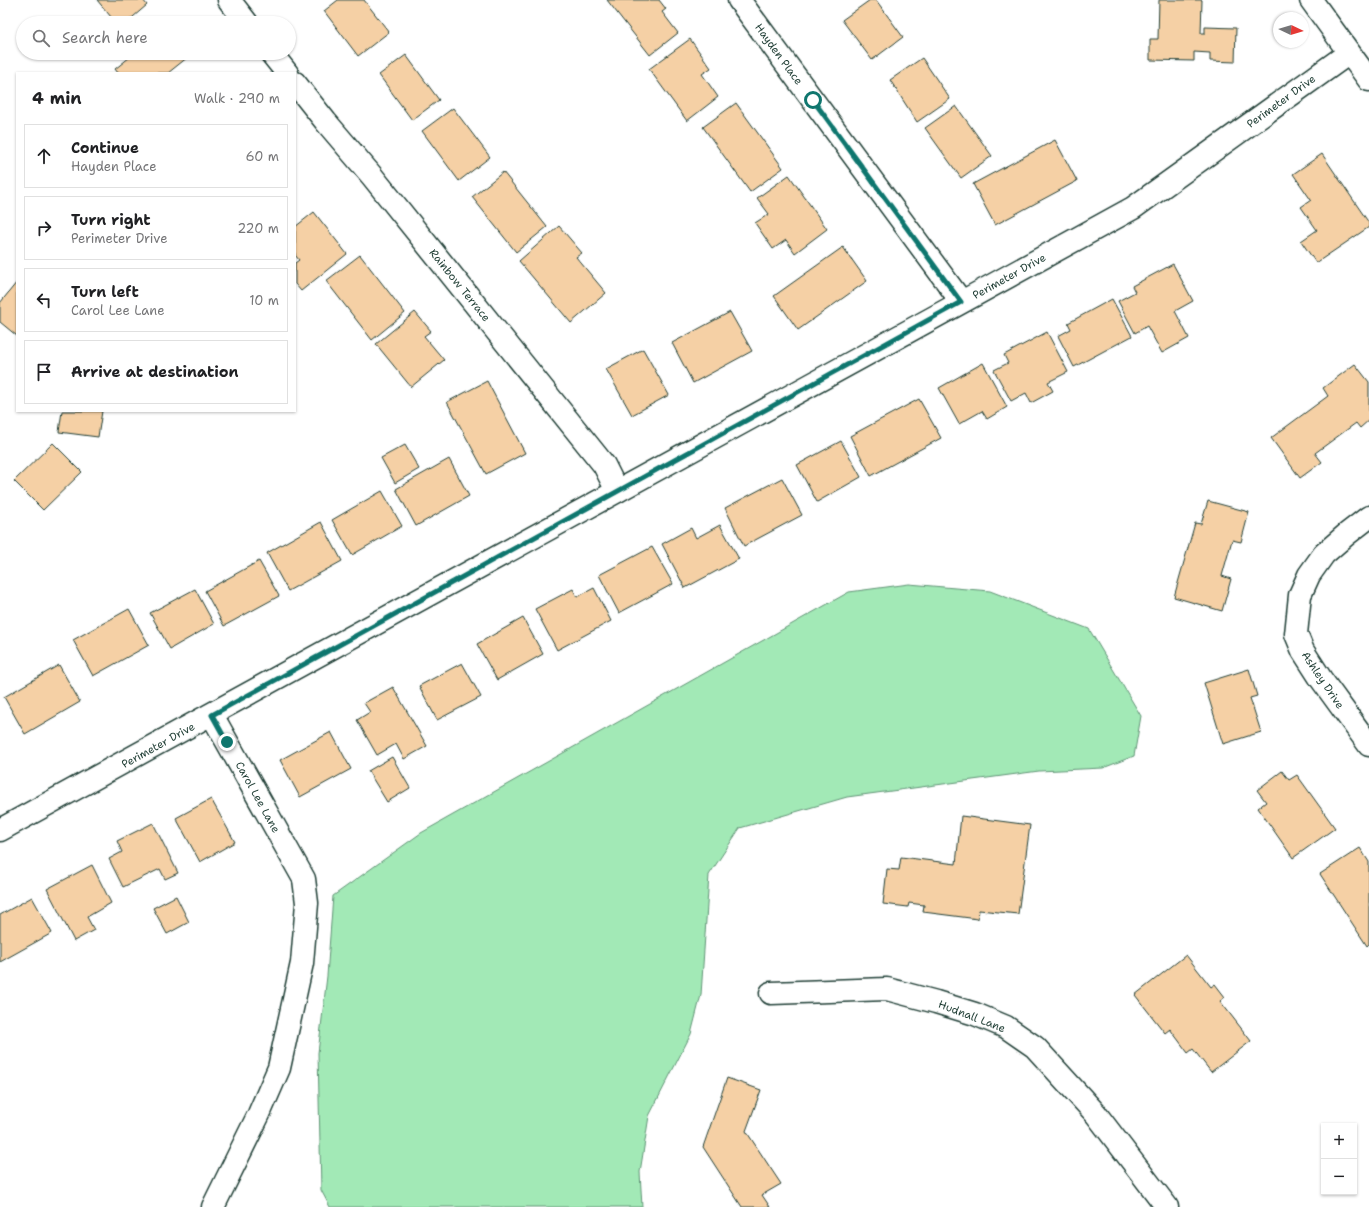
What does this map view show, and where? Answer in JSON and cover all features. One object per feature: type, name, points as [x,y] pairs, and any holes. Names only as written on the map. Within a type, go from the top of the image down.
[{"type":"street","points":[[229,0],[242,16]]},
{"type":"street","name":"Hayden Place","points":[[738,0],[961,302]]},
{"type":"street","points":[[1311,0],[1369,80]]},
{"type":"street","name":"Perimeter Drive","points":[[0,830],[212,715],[1133,208],[1349,53]]},
{"type":"street","points":[[277,60],[286,72]]},
{"type":"street","name":"Rainbow Terrace","points":[[296,85],[372,176],[604,465],[618,491]]},
{"type":"street","name":"Ashley Drive","points":[[1369,518],[1347,534],[1324,554],[1309,575],[1300,595],[1296,634],[1303,651],[1321,679],[1369,744]]},
{"type":"street","name":"Carol Lee Lane","points":[[212,715],[304,879],[307,903],[302,963],[279,1068],[259,1114],[213,1207]]},
{"type":"street","name":"Hudnall Lane","points":[[771,993],[887,989],[975,1014],[1006,1027],[1035,1047],[1096,1114],[1167,1207]]},
{"type":"green space","points":[[909,584],[990,591],[1089,629],[1141,716],[1134,756],[1103,768],[1039,771],[847,797],[740,828],[709,875],[701,995],[691,1034],[649,1116],[640,1172],[642,1207],[330,1207],[321,1190],[318,1053],[327,976],[333,896],[421,833],[849,592]]},
{"type":"building","points":[[97,0],[143,0],[147,5],[134,16],[110,16]]},
{"type":"building","points":[[338,0],[364,0],[389,32],[358,56],[324,11]]},
{"type":"building","points":[[607,0],[659,0],[666,9],[662,12],[678,33],[650,55]]},
{"type":"building","points":[[870,0],[876,0],[903,37],[872,60],[842,20]]},
{"type":"building","points":[[1159,0],[1202,0],[1201,33],[1205,33],[1205,27],[1236,28],[1235,62],[1210,61],[1210,53],[1194,52],[1194,61],[1150,60],[1150,39],[1158,39]]},
{"type":"building","points":[[690,39],[711,68],[702,74],[718,97],[687,121],[649,69]]},
{"type":"building","points":[[406,55],[439,100],[412,120],[379,75]]},
{"type":"building","points":[[922,58],[950,99],[917,122],[890,80]]},
{"type":"building","points":[[126,60],[184,60],[169,72],[117,72],[115,69]]},
{"type":"building","points":[[736,103],[783,168],[750,192],[703,127]]},
{"type":"building","points":[[956,106],[992,156],[961,178],[925,128]]},
{"type":"building","points":[[453,108],[490,157],[459,181],[422,131]]},
{"type":"building","points":[[1055,140],[1077,181],[995,225],[973,184]]},
{"type":"building","points":[[1322,154],[1369,223],[1369,227],[1316,263],[1301,241],[1317,230],[1301,207],[1311,200],[1293,174]]},
{"type":"building","points":[[503,172],[547,227],[516,252],[472,197]]},
{"type":"building","points":[[789,175],[827,229],[795,253],[786,240],[773,249],[755,223],[769,214],[757,198]]},
{"type":"building","points":[[314,212],[347,254],[301,291],[296,285],[296,262],[299,260],[296,256],[296,226]]},
{"type":"building","points":[[559,226],[582,253],[576,257],[606,293],[571,323],[519,261]]},
{"type":"building","points":[[843,247],[867,281],[798,330],[774,296]]},
{"type":"building","points":[[360,255],[405,313],[372,340],[326,281]]},
{"type":"building","points":[[1173,264],[1193,301],[1175,311],[1189,338],[1162,353],[1147,326],[1135,333],[1118,301],[1135,292],[1132,286]]},
{"type":"building","points":[[16,283],[16,335],[0,322],[0,303]]},
{"type":"building","points":[[1112,299],[1132,336],[1074,367],[1058,336],[1071,329],[1068,323]]},
{"type":"building","points":[[415,312],[431,331],[424,336],[444,360],[411,387],[376,344]]},
{"type":"building","points":[[730,312],[752,351],[693,383],[672,343]]},
{"type":"building","points":[[1047,332],[1068,372],[1048,382],[1053,391],[1031,403],[1026,393],[1011,401],[994,370],[1008,363],[1004,355]]},
{"type":"building","points":[[643,349],[669,395],[632,415],[606,369]]},
{"type":"building","points":[[983,363],[1007,407],[987,419],[982,411],[959,424],[939,388]]},
{"type":"building","points":[[1355,364],[1369,382],[1369,420],[1360,428],[1356,423],[1315,453],[1322,462],[1300,478],[1271,438],[1328,396],[1323,388]]},
{"type":"building","points":[[487,381],[525,453],[486,474],[447,402]]},
{"type":"building","points":[[919,399],[941,438],[871,476],[850,436]]},
{"type":"building","points":[[62,412],[102,412],[98,437],[59,432]]},
{"type":"building","points":[[841,441],[861,477],[817,502],[797,465]]},
{"type":"building","points":[[53,443],[82,472],[43,510],[14,481]]},
{"type":"building","points":[[405,445],[419,469],[395,483],[381,458]]},
{"type":"building","points":[[449,459],[469,496],[416,526],[396,489]]},
{"type":"building","points":[[782,478],[802,515],[744,546],[725,508]]},
{"type":"building","points":[[382,491],[402,526],[352,555],[332,520]]},
{"type":"building","points":[[1208,501],[1249,512],[1241,542],[1232,540],[1222,576],[1231,579],[1222,611],[1174,597],[1195,523],[1201,524]]},
{"type":"building","points":[[321,522],[342,561],[288,591],[267,553]]},
{"type":"building","points":[[720,525],[739,559],[685,588],[662,544],[691,528],[696,538]]},
{"type":"building","points":[[652,547],[673,584],[619,613],[599,575]]},
{"type":"building","points":[[259,561],[279,596],[224,626],[205,591]]},
{"type":"building","points":[[594,588],[611,621],[557,650],[535,609],[573,589],[577,597]]},
{"type":"building","points":[[195,589],[214,624],[170,649],[150,613]]},
{"type":"building","points":[[129,609],[149,645],[93,676],[73,640]]},
{"type":"building","points":[[523,618],[543,654],[497,680],[477,644]]},
{"type":"building","points":[[462,663],[481,697],[437,720],[419,686]]},
{"type":"building","points":[[59,665],[80,702],[25,734],[4,697]]},
{"type":"building","points":[[1249,669],[1257,696],[1250,698],[1261,732],[1223,744],[1204,683]]},
{"type":"building","points":[[393,687],[427,746],[404,759],[396,744],[377,755],[357,720],[370,712],[364,703]]},
{"type":"building","points":[[331,732],[351,769],[300,797],[280,760]]},
{"type":"building","points":[[392,757],[410,788],[387,802],[368,771]]},
{"type":"building","points":[[1282,771],[1289,780],[1297,775],[1335,828],[1293,858],[1258,808],[1266,802],[1257,790]]},
{"type":"building","points":[[211,799],[235,842],[200,862],[176,818]]},
{"type":"building","points":[[961,816],[1030,825],[1018,914],[979,910],[978,919],[923,912],[924,905],[909,903],[908,907],[883,904],[887,869],[899,870],[901,857],[956,864]]},
{"type":"building","points":[[153,823],[178,873],[165,879],[160,869],[123,887],[109,859],[122,852],[117,841]]},
{"type":"building","points":[[1360,848],[1369,862],[1369,944],[1367,946],[1320,874]]},
{"type":"building","points":[[92,865],[111,903],[87,917],[94,930],[74,941],[47,889]]},
{"type":"building","points":[[176,896],[189,922],[167,934],[153,908]]},
{"type":"building","points":[[32,897],[52,933],[0,962],[0,915]]},
{"type":"building","points":[[1186,955],[1211,987],[1215,984],[1225,997],[1220,1001],[1251,1041],[1211,1072],[1193,1049],[1188,1053],[1170,1029],[1165,1033],[1135,995]]},
{"type":"building","points":[[727,1078],[761,1090],[746,1131],[781,1184],[762,1195],[770,1207],[742,1207],[703,1147]]},
{"type":"route","points":[[227,742],[212,715],[961,302],[813,100]]}]
